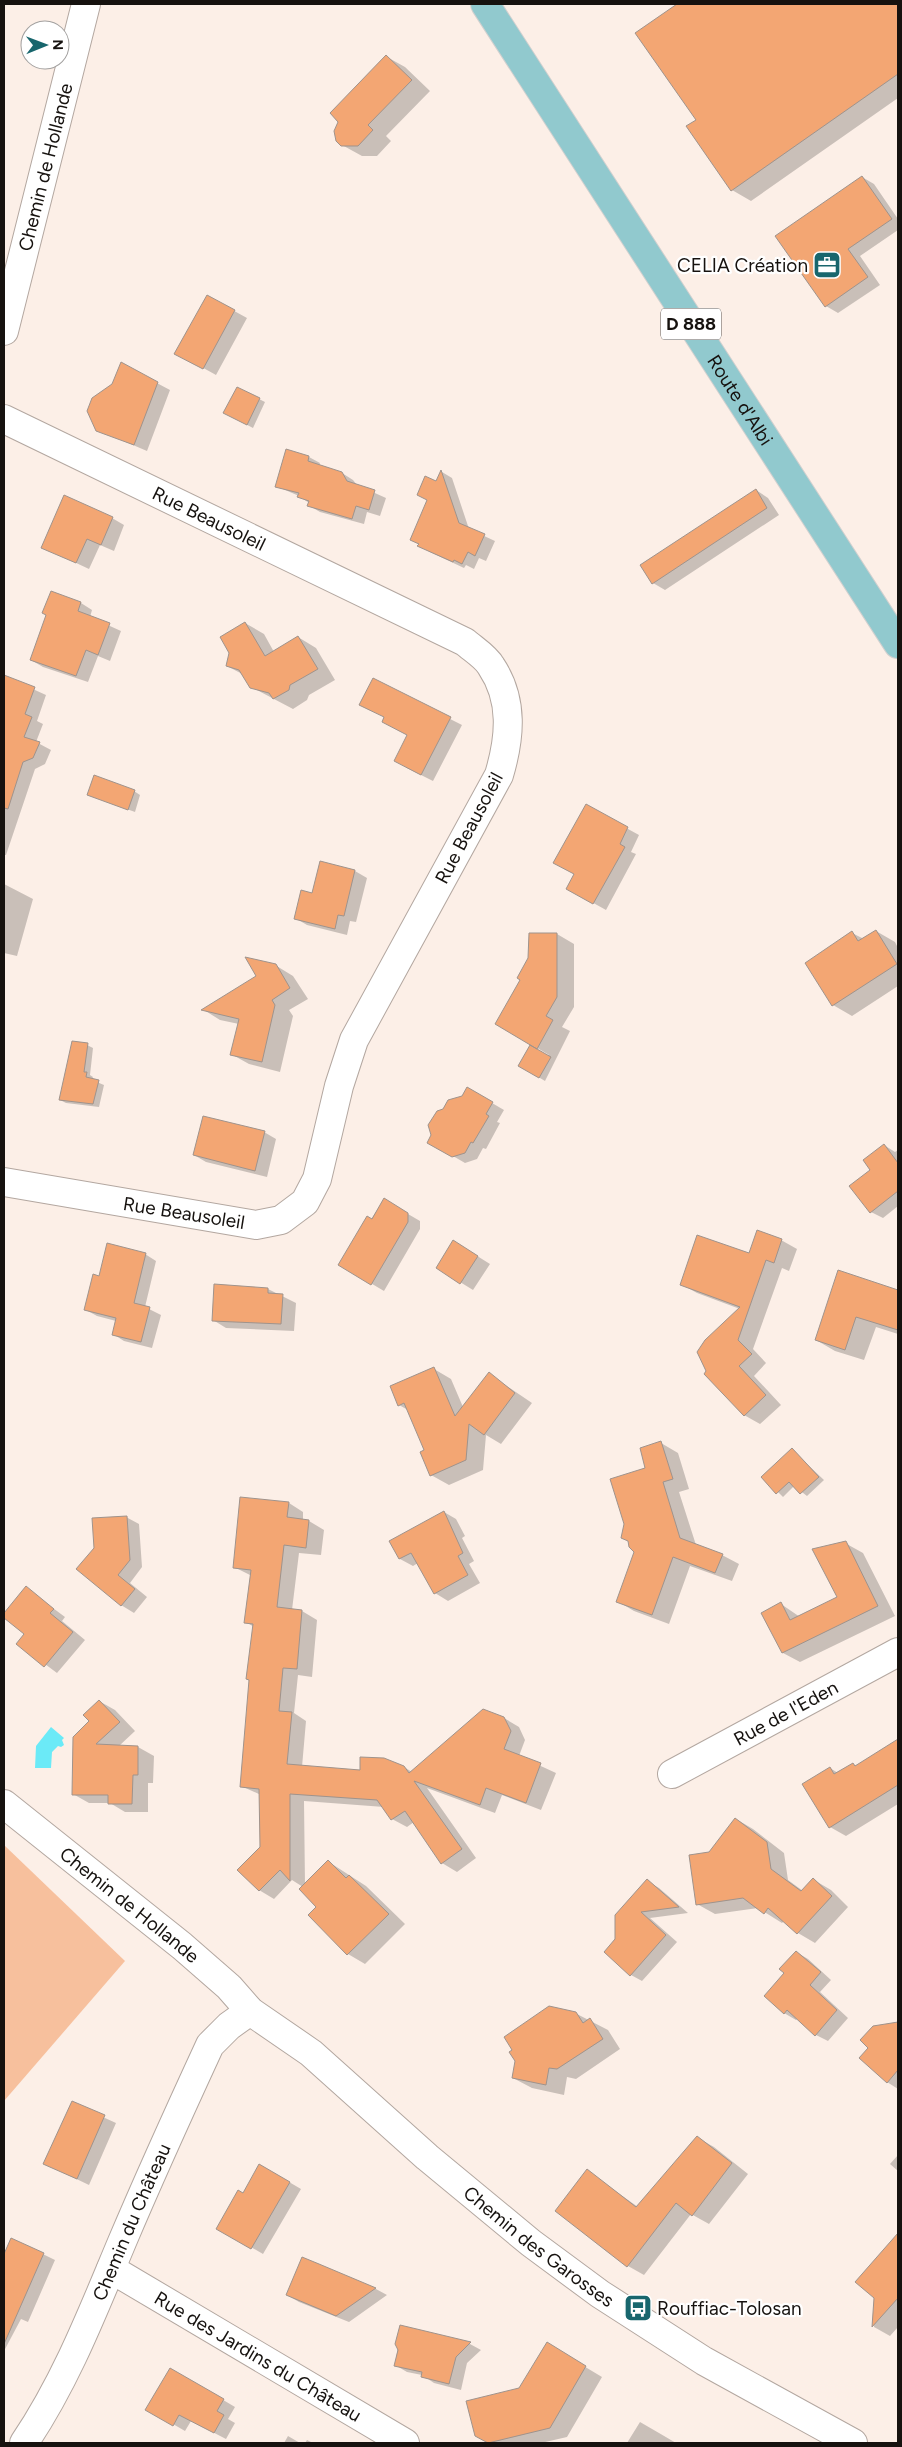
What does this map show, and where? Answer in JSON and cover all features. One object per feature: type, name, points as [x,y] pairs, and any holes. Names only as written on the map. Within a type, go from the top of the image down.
[{"type":"main road","name":"Route d'Albi","points":[[485,4],[898,644]]},
{"type":"street","name":"Chemin de Hollande","points":[[4,331],[86,4]]},
{"type":"street","name":"Rue Beausoleil","points":[[4,419],[465,642],[491,664],[502,689],[510,719],[506,749],[499,775],[354,1040],[339,1086],[317,1179],[305,1202],[281,1220],[256,1225],[4,1182]]},
{"type":"street","name":"Rue de l'Eden","points":[[672,1774],[898,1652]]},
{"type":"street","name":"Chemin de Hollande","points":[[4,1804],[182,1946],[229,1987],[250,2011]]},
{"type":"street","name":"Chemin du Château","points":[[24,2443],[44,2414],[90,2320],[210,2044],[229,2026],[250,2011]]},
{"type":"street","name":"Chemin des Garosses","points":[[250,2011],[311,2053],[427,2157],[531,2243],[600,2294],[704,2361],[854,2443]]},
{"type":"street","name":"Rue des Jardins du Château","points":[[111,2268],[406,2443]]},
{"type":"shaded area","points":[[4,1845],[125,1961],[4,2101]]},
{"type":"water","points":[[51,1727],[64,1738],[62,1740],[64,1745],[58,1746],[52,1752],[51,1768],[35,1768],[36,1746]]},
{"type":"building","points":[[677,4],[898,4],[898,74],[731,191],[686,126],[696,120],[635,33]]},
{"type":"building","points":[[386,55],[412,80],[368,125],[373,130],[358,146],[341,146],[336,141],[334,131],[338,122],[330,113]]},
{"type":"building","points":[[862,176],[892,219],[848,249],[868,277],[825,307],[775,236]]},
{"type":"building","points":[[207,295],[235,310],[203,369],[174,354]]},
{"type":"building","points":[[121,362],[158,382],[134,445],[96,431],[87,411],[92,398],[112,384]]},
{"type":"building","points":[[237,387],[260,398],[247,425],[223,413]]},
{"type":"building","points":[[286,449],[309,456],[308,461],[342,472],[347,481],[375,490],[369,510],[356,506],[352,519],[307,506],[309,501],[297,497],[299,493],[275,487]]},
{"type":"building","points":[[441,470],[459,523],[485,534],[475,556],[468,552],[462,564],[417,546],[419,544],[410,540],[427,500],[417,495],[425,476],[436,481]]},
{"type":"building","points":[[756,489],[767,508],[652,584],[640,565]]},
{"type":"building","points":[[64,495],[113,517],[101,545],[87,539],[76,563],[41,548]]},
{"type":"building","points":[[51,591],[81,602],[78,611],[110,623],[98,655],[86,650],[76,676],[30,660],[46,615],[42,613]]},
{"type":"building","points":[[245,622],[265,656],[298,636],[318,669],[290,685],[289,690],[273,699],[269,693],[250,688],[239,670],[226,666],[229,653],[220,637]]},
{"type":"building","points":[[4,675],[35,687],[25,714],[32,717],[24,737],[40,742],[33,758],[23,762],[8,809],[4,808]]},
{"type":"building","points":[[373,678],[451,717],[421,775],[394,761],[407,735],[382,722],[384,717],[359,705]]},
{"type":"building","points":[[94,775],[135,790],[128,810],[87,795]]},
{"type":"building","points":[[586,804],[628,827],[620,844],[625,847],[593,904],[566,889],[574,874],[553,863]]},
{"type":"building","points":[[320,861],[355,870],[344,916],[338,915],[335,929],[294,919],[301,890],[312,893]]},
{"type":"building","points":[[876,930],[897,964],[832,1006],[805,963],[852,931],[858,941]]},
{"type":"building","points":[[529,933],[557,933],[557,997],[546,1016],[553,1020],[537,1049],[495,1024],[520,980],[517,978],[528,958]]},
{"type":"building","points":[[245,957],[276,964],[290,988],[272,1000],[275,1005],[262,1062],[230,1055],[239,1019],[201,1010],[256,976]]},
{"type":"building","points":[[72,1041],[88,1043],[84,1072],[87,1072],[86,1077],[99,1080],[93,1104],[59,1100]]},
{"type":"building","points":[[530,1045],[551,1057],[539,1078],[518,1066]]},
{"type":"building","points":[[467,1087],[493,1102],[486,1114],[489,1116],[473,1143],[471,1142],[465,1153],[452,1157],[427,1143],[431,1135],[428,1125],[437,1111],[443,1109],[448,1100],[462,1096]]},
{"type":"building","points":[[203,1116],[265,1131],[255,1171],[193,1155]]},
{"type":"building","points":[[884,1144],[898,1163],[898,1191],[870,1213],[849,1186],[870,1170],[863,1160]]},
{"type":"building","points":[[384,1198],[408,1213],[408,1222],[371,1285],[338,1265],[367,1216],[372,1219]]},
{"type":"building","points":[[757,1230],[782,1239],[774,1263],[766,1260],[738,1340],[752,1354],[739,1366],[766,1395],[744,1416],[704,1374],[706,1371],[697,1352],[705,1340],[740,1307],[680,1285],[697,1235],[749,1253]]},
{"type":"building","points":[[453,1240],[478,1256],[460,1284],[436,1268]]},
{"type":"building","points":[[107,1243],[146,1253],[134,1303],[150,1307],[141,1342],[112,1335],[116,1318],[84,1310],[93,1274],[99,1276]]},
{"type":"building","points":[[838,1270],[898,1290],[898,1330],[856,1317],[845,1350],[815,1340]]},
{"type":"building","points":[[214,1284],[268,1288],[268,1293],[283,1294],[281,1324],[212,1321]]},
{"type":"building","points":[[434,1367],[455,1416],[489,1372],[515,1393],[484,1435],[469,1424],[466,1460],[430,1476],[420,1452],[424,1450],[404,1403],[398,1406],[390,1386]]},
{"type":"building","points":[[661,1441],[673,1479],[663,1482],[680,1538],[723,1554],[715,1573],[673,1557],[652,1615],[616,1602],[634,1552],[629,1547],[628,1541],[621,1538],[624,1524],[610,1479],[645,1468],[640,1448]]},
{"type":"building","points":[[792,1448],[819,1477],[800,1494],[789,1482],[776,1494],[761,1477]]},
{"type":"building","points":[[240,1497],[289,1502],[287,1517],[309,1520],[306,1548],[284,1545],[277,1607],[302,1610],[297,1669],[283,1668],[279,1711],[292,1712],[287,1764],[360,1770],[360,1757],[384,1758],[404,1766],[409,1773],[483,1709],[504,1717],[511,1731],[504,1749],[541,1763],[526,1803],[486,1788],[480,1805],[414,1781],[462,1849],[441,1864],[405,1811],[391,1820],[377,1800],[290,1794],[290,1881],[280,1870],[259,1891],[237,1870],[260,1847],[259,1789],[240,1787],[249,1680],[246,1679],[253,1624],[244,1623],[251,1570],[233,1568]]},
{"type":"building","points":[[444,1511],[463,1553],[458,1556],[468,1575],[434,1594],[411,1553],[399,1559],[389,1541]]},
{"type":"building","points":[[127,1516],[130,1560],[118,1575],[135,1589],[121,1606],[76,1569],[94,1548],[92,1518]]},
{"type":"building","points":[[846,1541],[878,1606],[782,1653],[761,1613],[781,1602],[790,1620],[837,1597],[812,1549]]},
{"type":"building","points":[[26,1586],[54,1609],[50,1613],[73,1632],[44,1667],[16,1644],[24,1634],[4,1618],[4,1613]]},
{"type":"building","points":[[99,1700],[120,1722],[96,1744],[138,1746],[138,1775],[133,1775],[132,1804],[108,1804],[108,1795],[72,1795],[73,1737],[89,1721],[83,1715]]},
{"type":"building","points":[[898,1739],[898,1785],[829,1828],[802,1784],[830,1767],[834,1774],[853,1763],[855,1766]]},
{"type":"building","points":[[735,1818],[767,1842],[771,1869],[801,1891],[813,1878],[832,1896],[797,1934],[768,1908],[764,1914],[743,1898],[696,1905],[689,1855],[709,1852]]},
{"type":"building","points":[[328,1860],[346,1878],[349,1875],[389,1914],[347,1955],[308,1915],[316,1907],[299,1889]]},
{"type":"building","points":[[647,1879],[679,1907],[641,1912],[666,1935],[630,1976],[604,1952],[615,1939],[615,1915]]},
{"type":"building","points":[[796,1951],[821,1972],[810,1985],[837,2010],[815,2036],[787,2010],[784,2014],[764,1996],[784,1973],[779,1969]]},
{"type":"building","points":[[549,2006],[576,2012],[583,2023],[590,2018],[603,2039],[557,2069],[549,2068],[546,2085],[512,2078],[515,2061],[509,2052],[512,2050],[504,2037]]},
{"type":"building","points":[[898,2022],[898,2070],[887,2083],[859,2058],[868,2048],[860,2040],[873,2026]]},
{"type":"building","points":[[72,2101],[105,2115],[77,2179],[43,2164]]},
{"type":"building","points":[[697,2136],[732,2163],[692,2216],[676,2203],[627,2267],[555,2211],[587,2169],[636,2207]]},
{"type":"building","points":[[259,2164],[290,2182],[251,2249],[216,2229],[238,2190],[243,2193]]},
{"type":"building","points":[[898,2233],[898,2298],[872,2327],[874,2298],[855,2282]]},
{"type":"building","points":[[11,2238],[44,2253],[4,2344],[4,2254]]},
{"type":"building","points":[[302,2257],[376,2288],[336,2316],[286,2295]]},
{"type":"building","points":[[400,2325],[471,2342],[456,2357],[449,2384],[421,2377],[422,2372],[394,2366],[398,2350],[395,2344]]},
{"type":"building","points":[[547,2342],[586,2366],[550,2428],[488,2443],[475,2436],[466,2401],[519,2388]]},
{"type":"building","points":[[170,2368],[224,2399],[217,2411],[224,2415],[214,2433],[179,2415],[173,2426],[145,2410]]},
{"type":"place","name":"CELIA Création","points":[[827,265]]},
{"type":"place","name":"Rouffiac-Tolosan","points":[[638,2308]]}]
